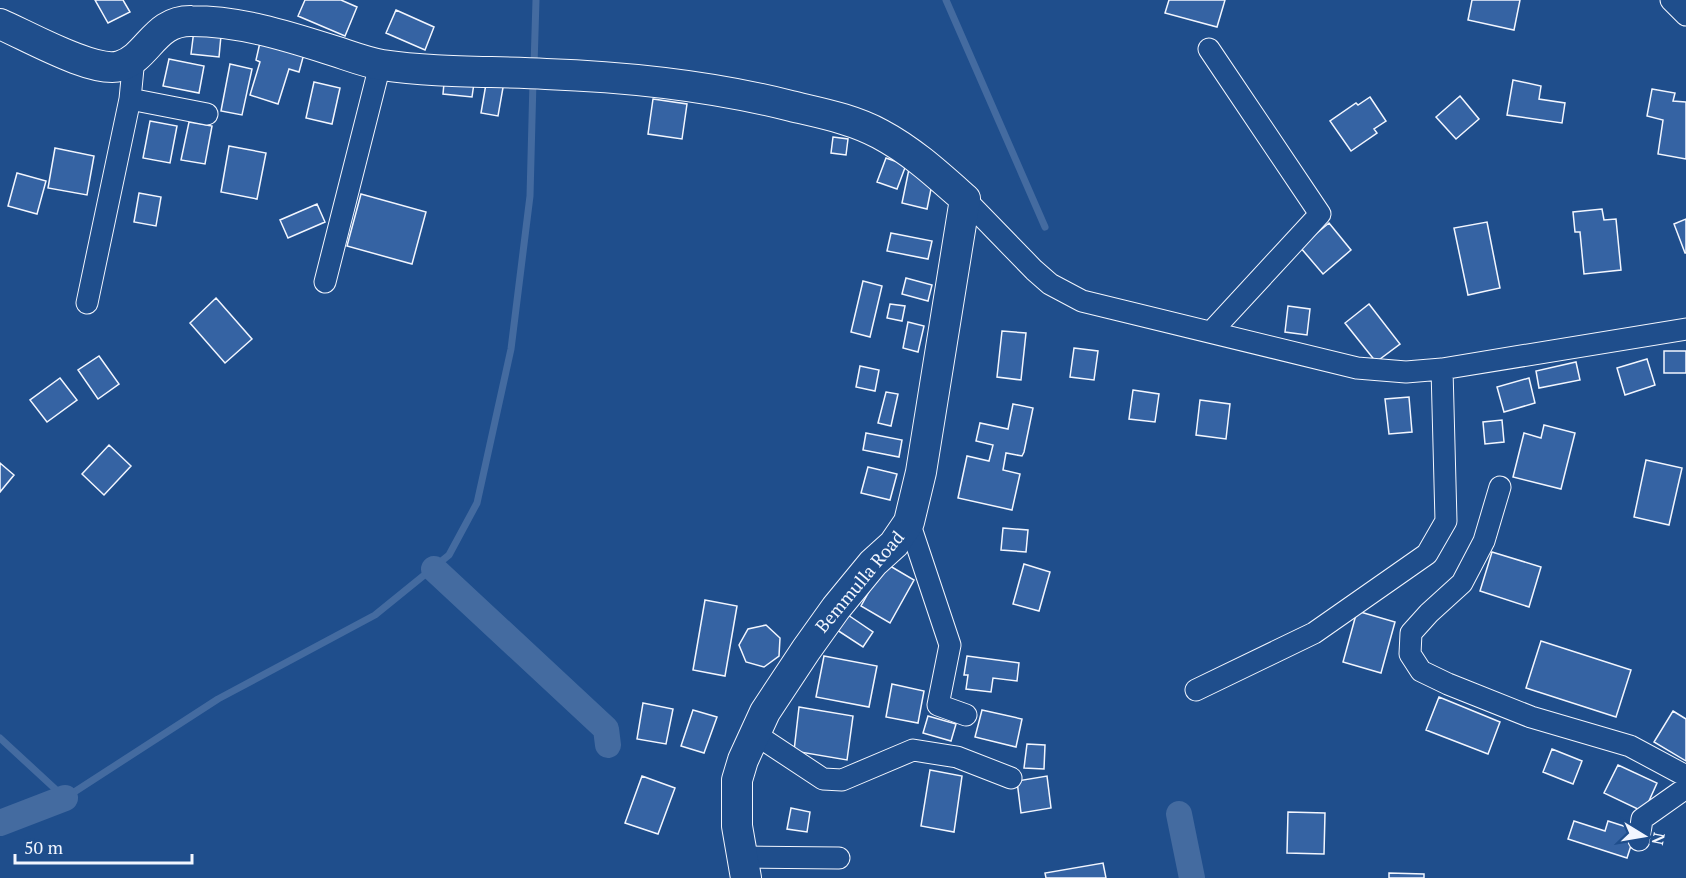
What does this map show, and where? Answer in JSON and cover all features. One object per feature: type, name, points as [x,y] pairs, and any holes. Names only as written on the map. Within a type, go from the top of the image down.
[{"type":"street","points":[[1671,0],[1686,15]]},
{"type":"street","points":[[0,24],[85,62],[104,66],[119,66],[134,58],[166,26],[189,20],[265,30],[380,65],[678,84],[773,101],[828,115],[877,132],[920,159],[965,199],[1034,270],[1050,284],[1082,301],[1357,368],[1406,372],[1442,369],[1686,328]]},
{"type":"street","points":[[1209,49],[1320,214],[1210,332]]},
{"type":"street","points":[[87,303],[130,99],[134,58]]},
{"type":"street","points":[[325,282],[380,65]]},
{"type":"street","points":[[130,99],[207,114]]},
{"type":"street","name":"Bemmulla Road","points":[[744,868],[737,826],[737,780],[742,760],[765,712],[836,608],[873,563],[894,544],[909,522],[921,472],[965,199]]},
{"type":"street","points":[[1196,690],[1314,633],[1427,554],[1446,521],[1442,369]]},
{"type":"street","points":[[1500,488],[1484,541],[1462,583],[1411,633],[1410,654],[1421,671],[1448,684],[1531,717],[1630,746],[1686,776]]},
{"type":"street","points":[[909,522],[950,645],[938,705],[966,715]]},
{"type":"street","points":[[755,734],[823,779],[842,780],[913,750],[957,757],[1011,778]]},
{"type":"street","points":[[1639,840],[1642,819],[1686,788]]},
{"type":"street","points":[[744,868],[839,858]]},
{"type":"building","points":[[95,0],[123,0],[130,12],[108,23]]},
{"type":"building","points":[[305,0],[341,0],[357,7],[345,36],[298,16]]},
{"type":"building","points":[[1169,0],[1225,0],[1217,27],[1165,13]]},
{"type":"building","points":[[1472,0],[1520,0],[1514,30],[1468,20]]},
{"type":"building","points":[[396,10],[434,27],[425,50],[386,33]]},
{"type":"building","points":[[195,22],[222,25],[219,57],[191,54]]},
{"type":"building","points":[[261,38],[305,50],[299,72],[289,69],[278,104],[250,95],[260,62],[256,60]]},
{"type":"building","points":[[169,59],[204,66],[199,93],[163,86]]},
{"type":"building","points":[[230,64],[252,69],[242,115],[221,111]]},
{"type":"building","points":[[445,72],[475,76],[472,97],[443,94]]},
{"type":"building","points":[[487,78],[504,82],[498,116],[481,113]]},
{"type":"building","points":[[1513,80],[1541,86],[1539,99],[1565,103],[1562,123],[1507,115]]},
{"type":"building","points":[[314,82],[340,88],[332,124],[306,118]]},
{"type":"building","points":[[1652,89],[1675,93],[1673,101],[1686,102],[1686,159],[1658,154],[1663,120],[1647,116]]},
{"type":"building","points":[[1460,96],[1479,119],[1456,139],[1436,117]]},
{"type":"building","points":[[1370,97],[1386,121],[1374,129],[1377,133],[1351,151],[1330,121],[1356,103],[1358,105]]},
{"type":"building","points":[[653,99],[687,104],[682,139],[648,134]]},
{"type":"building","points":[[150,121],[177,126],[170,163],[143,158]]},
{"type":"building","points":[[189,122],[212,126],[205,164],[181,160]]},
{"type":"building","points":[[833,137],[848,139],[846,155],[831,153]]},
{"type":"building","points":[[229,146],[266,153],[257,199],[221,192]]},
{"type":"building","points":[[55,148],[94,156],[87,195],[48,188]]},
{"type":"building","points":[[886,158],[906,165],[897,189],[877,182]]},
{"type":"building","points":[[909,169],[934,174],[927,209],[902,203]]},
{"type":"building","points":[[17,173],[46,181],[37,214],[8,206]]},
{"type":"building","points":[[139,193],[161,197],[156,226],[134,222]]},
{"type":"building","points":[[361,194],[426,212],[412,264],[347,246]]},
{"type":"building","points":[[317,204],[325,222],[288,238],[280,220]]},
{"type":"building","points":[[1602,209],[1604,220],[1616,219],[1621,270],[1584,274],[1580,232],[1575,232],[1573,212]]},
{"type":"building","points":[[1686,219],[1686,253],[1685,253],[1674,224]]},
{"type":"building","points":[[1487,222],[1500,288],[1468,295],[1454,228]]},
{"type":"building","points":[[1329,223],[1351,250],[1323,274],[1300,247]]},
{"type":"building","points":[[891,233],[932,241],[928,259],[887,251]]},
{"type":"building","points":[[906,278],[932,285],[928,301],[902,294]]},
{"type":"building","points":[[863,281],[882,286],[870,337],[851,332]]},
{"type":"building","points":[[216,298],[252,339],[225,363],[190,323]]},
{"type":"building","points":[[890,304],[905,306],[902,321],[887,318]]},
{"type":"building","points":[[1369,304],[1400,344],[1376,362],[1345,323]]},
{"type":"building","points":[[1288,306],[1310,309],[1307,335],[1285,332]]},
{"type":"building","points":[[908,322],[924,326],[918,352],[903,348]]},
{"type":"building","points":[[1002,331],[1026,333],[1021,380],[997,377]]},
{"type":"building","points":[[1074,348],[1098,351],[1094,380],[1070,377]]},
{"type":"building","points":[[1664,351],[1686,351],[1686,373],[1664,373]]},
{"type":"building","points":[[99,356],[119,384],[98,399],[78,370]]},
{"type":"building","points":[[1647,359],[1655,385],[1625,395],[1617,368]]},
{"type":"building","points":[[1576,362],[1580,380],[1539,388],[1536,371]]},
{"type":"building","points":[[860,366],[879,370],[875,391],[856,387]]},
{"type":"building","points":[[60,378],[77,400],[47,422],[30,400]]},
{"type":"building","points":[[1529,378],[1535,403],[1504,412],[1497,387]]},
{"type":"building","points":[[1133,390],[1159,394],[1155,422],[1129,419]]},
{"type":"building","points":[[886,392],[898,394],[891,426],[878,423]]},
{"type":"building","points":[[1409,397],[1412,432],[1389,434],[1385,399]]},
{"type":"building","points":[[1200,400],[1230,404],[1226,439],[1196,435]]},
{"type":"building","points":[[1013,404],[1033,408],[1022,456],[1006,453],[1003,470],[1020,474],[1012,510],[958,498],[967,456],[989,461],[993,445],[976,441],[980,423],[1008,429]]},
{"type":"building","points":[[1502,420],[1504,442],[1485,444],[1483,422]]},
{"type":"building","points":[[1544,425],[1575,433],[1561,489],[1513,477],[1524,433],[1541,438]]},
{"type":"building","points":[[866,433],[902,440],[899,457],[863,450]]},
{"type":"building","points":[[109,445],[131,466],[104,495],[82,474]]},
{"type":"building","points":[[1646,460],[1682,468],[1669,525],[1634,517]]},
{"type":"building","points":[[0,463],[14,475],[0,492]]},
{"type":"building","points":[[868,467],[897,474],[890,500],[861,493]]},
{"type":"building","points":[[1003,528],[1028,530],[1026,552],[1001,550]]},
{"type":"building","points":[[1492,552],[1541,567],[1529,607],[1480,591]]},
{"type":"building","points":[[885,563],[914,580],[890,623],[861,606]]},
{"type":"building","points":[[1024,564],[1050,572],[1039,611],[1013,604]]},
{"type":"building","points":[[705,600],[737,606],[725,676],[693,670]]},
{"type":"building","points":[[1357,611],[1395,622],[1381,673],[1343,662]]},
{"type":"building","points":[[848,615],[873,632],[863,647],[837,630]]},
{"type":"building","points":[[766,625],[780,638],[779,656],[764,667],[746,662],[739,645],[748,629]]},
{"type":"building","points":[[1541,641],[1631,670],[1616,717],[1526,688]]},
{"type":"building","points":[[824,656],[877,666],[869,707],[816,697]]},
{"type":"building","points":[[967,656],[1019,663],[1017,681],[993,678],[991,692],[966,689],[968,675],[964,675]]},
{"type":"building","points":[[892,684],[924,691],[918,723],[886,717]]},
{"type":"building","points":[[1439,697],[1500,722],[1488,754],[1426,730]]},
{"type":"building","points":[[643,703],[673,709],[666,744],[637,739]]},
{"type":"building","points":[[799,707],[853,716],[847,760],[794,751]]},
{"type":"building","points":[[693,710],[717,717],[704,753],[681,746]]},
{"type":"building","points":[[982,710],[1022,719],[1016,747],[975,737]]},
{"type":"building","points":[[1673,711],[1686,719],[1686,761],[1654,742]]},
{"type":"building","points":[[928,716],[956,724],[951,741],[923,733]]},
{"type":"building","points":[[1027,744],[1045,745],[1044,769],[1024,768]]},
{"type":"building","points":[[1552,749],[1582,761],[1573,784],[1543,772]]},
{"type":"building","points":[[1618,765],[1657,783],[1644,812],[1604,793]]},
{"type":"building","points":[[930,770],[962,776],[954,832],[921,826]]},
{"type":"building","points":[[642,776],[675,788],[658,834],[625,823]]},
{"type":"building","points":[[1047,776],[1051,808],[1021,813],[1017,781]]},
{"type":"building","points":[[791,808],[810,812],[807,832],[787,829]]},
{"type":"building","points":[[1288,812],[1325,813],[1324,854],[1287,853]]},
{"type":"building","points":[[1574,821],[1605,831],[1608,821],[1636,830],[1627,858],[1568,839]]},
{"type":"building","points":[[1103,863],[1106,878],[1046,878],[1045,873]]},
{"type":"building","points":[[1389,873],[1424,874],[1424,878],[1389,878]]},
{"type":"waterway","points":[[534,66],[536,0]]},
{"type":"waterway","points":[[946,0],[1045,227]]},
{"type":"waterway","points":[[0,738],[65,798],[218,699],[375,615],[449,555],[477,503],[511,349],[530,196],[533,81]]},
{"type":"waterway","points":[[434,569],[606,729],[608,745]]},
{"type":"waterway","points":[[0,823],[65,798]]},
{"type":"waterway","points":[[1179,814],[1192,878]]}]
